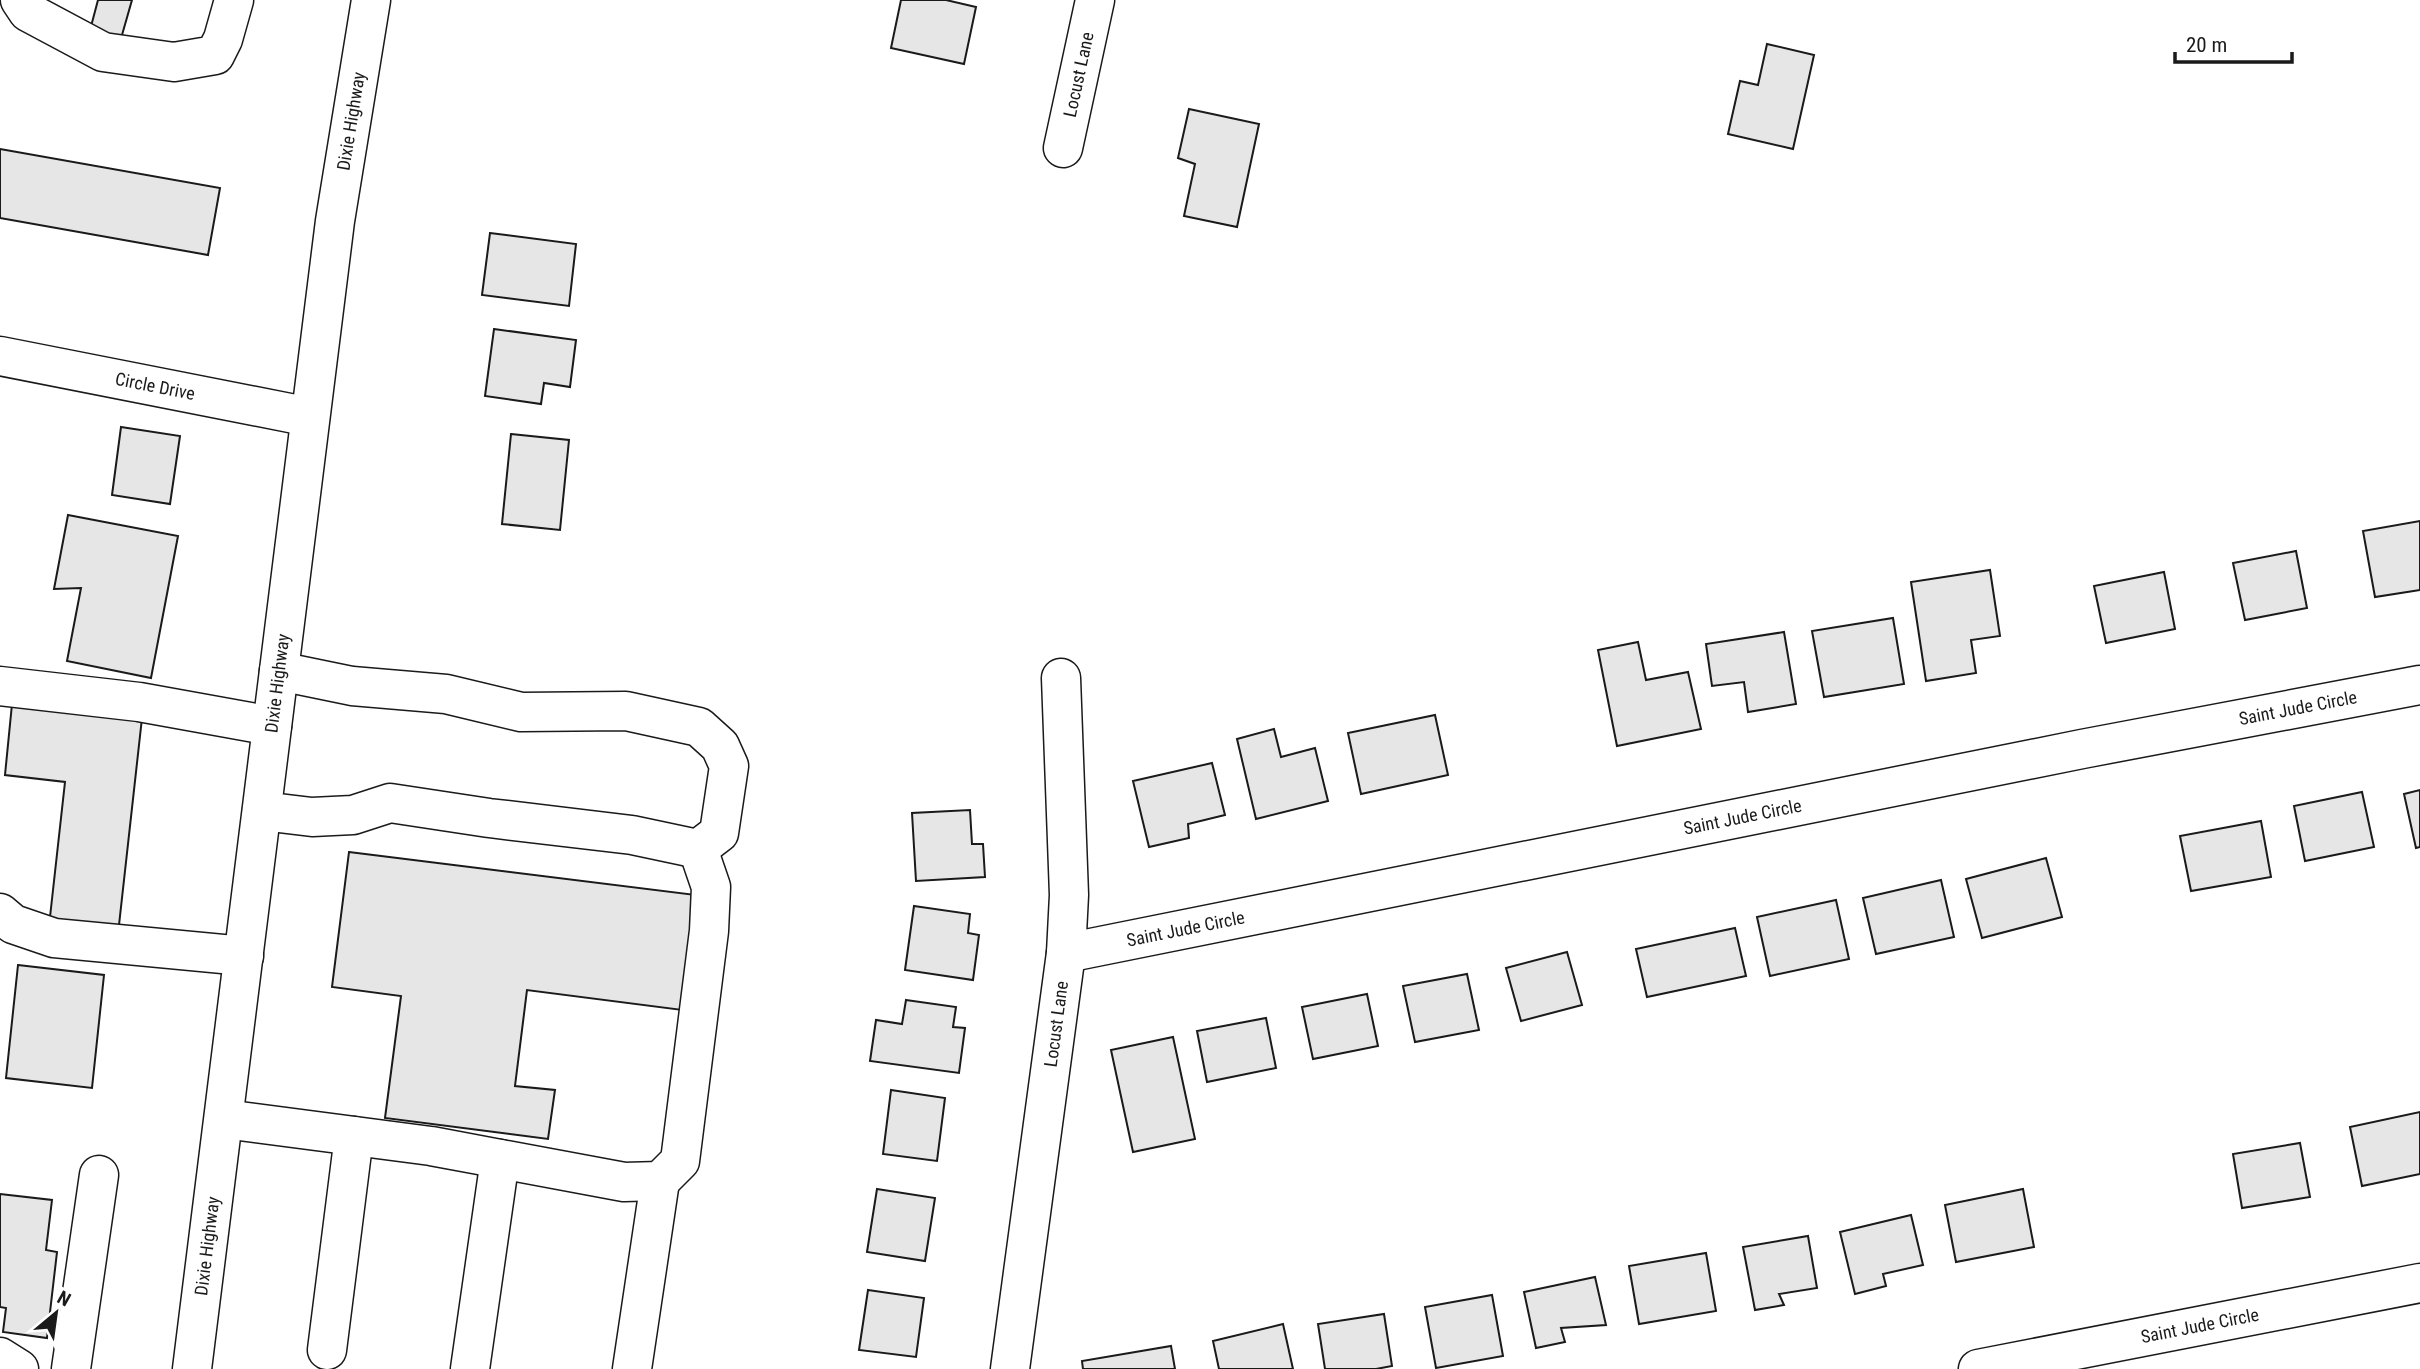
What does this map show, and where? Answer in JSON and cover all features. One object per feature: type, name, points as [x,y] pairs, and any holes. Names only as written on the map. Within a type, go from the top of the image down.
[{"type":"street","points":[[20,0],[27,12],[103,52],[174,62],[215,55],[223,39],[234,0]]},
{"type":"street","name":"Dixie Highway","points":[[192,1369],[335,221],[371,0]]},
{"type":"street","name":"Locust Lane","points":[[1063,148],[1095,0]]},
{"type":"street","name":"Circle Drive","points":[[0,356],[310,417]]},
{"type":"street","points":[[262,811],[312,817],[353,815],[390,803],[632,835],[698,849],[719,833],[729,766],[720,746],[699,727],[626,711],[520,712],[446,694],[352,686],[279,671]]},
{"type":"street","name":"Locust Lane","points":[[1010,1369],[1066,953],[1069,895],[1061,678]]},
{"type":"street","name":"Saint Jude Circle","points":[[1066,953],[2068,752],[2420,685]]},
{"type":"street","points":[[0,686],[139,702],[272,726]]},
{"type":"street","points":[[632,1369],[660,1181],[680,1161],[709,931],[710,887],[698,849]]},
{"type":"street","points":[[0,913],[13,924],[54,938],[244,956]]},
{"type":"street","points":[[223,1119],[431,1146],[624,1182],[660,1181]]},
{"type":"street","points":[[327,1350],[354,1136]]},
{"type":"street","points":[[470,1369],[500,1159]]},
{"type":"street","points":[[71,1369],[99,1175]]},
{"type":"street","name":"Saint Jude Circle","points":[[1978,1369],[2420,1283]]},
{"type":"street","points":[[0,1357],[19,1369]]},
{"type":"building","points":[[98,0],[132,0],[120,42],[89,34]]},
{"type":"building","points":[[901,0],[946,0],[976,7],[964,64],[891,48]]},
{"type":"building","points":[[1767,44],[1814,55],[1793,149],[1728,134],[1740,81],[1758,85]]},
{"type":"building","points":[[1189,109],[1259,124],[1237,227],[1184,216],[1195,164],[1178,158]]},
{"type":"building","points":[[0,149],[220,188],[208,255],[0,218]]},
{"type":"building","points":[[490,233],[576,244],[569,306],[482,295]]},
{"type":"building","points":[[494,329],[576,340],[570,387],[544,383],[541,404],[485,396]]},
{"type":"building","points":[[121,427],[180,436],[170,504],[112,495]]},
{"type":"building","points":[[511,434],[569,440],[560,530],[502,524]]},
{"type":"building","points":[[68,515],[178,536],[151,678],[67,661],[81,588],[54,589]]},
{"type":"building","points":[[2420,521],[2420,590],[2375,597],[2363,531]]},
{"type":"building","points":[[2296,551],[2307,608],[2245,620],[2233,563]]},
{"type":"building","points":[[1990,570],[2000,636],[1971,640],[1976,673],[1926,681],[1911,582]]},
{"type":"building","points":[[2164,572],[2175,629],[2106,643],[2094,586]]},
{"type":"building","points":[[1893,618],[1904,684],[1824,697],[1812,631]]},
{"type":"building","points":[[1784,632],[1796,704],[1748,712],[1744,682],[1712,686],[1706,644]]},
{"type":"building","points":[[1638,642],[1646,680],[1688,672],[1701,729],[1617,746],[1598,650]]},
{"type":"building","points":[[12,704],[142,718],[118,934],[49,926],[65,782],[5,775]]},
{"type":"building","points":[[1435,715],[1448,775],[1361,794],[1348,733]]},
{"type":"building","points":[[1274,729],[1281,757],[1315,748],[1328,801],[1256,819],[1237,739]]},
{"type":"building","points":[[1212,763],[1225,815],[1188,824],[1189,838],[1149,847],[1133,781]]},
{"type":"building","points":[[2420,790],[2420,847],[2416,848],[2404,794]]},
{"type":"building","points":[[2362,792],[2374,847],[2305,861],[2294,806]]},
{"type":"building","points":[[970,810],[972,844],[983,844],[985,877],[916,881],[912,813]]},
{"type":"building","points":[[2261,821],[2271,877],[2191,891],[2180,836]]},
{"type":"building","points":[[349,852],[696,895],[682,1010],[527,990],[515,1086],[555,1090],[548,1139],[385,1118],[401,996],[332,987]]},
{"type":"building","points":[[2046,858],[2062,917],[1982,938],[1966,879]]},
{"type":"building","points":[[1941,880],[1954,937],[1876,954],[1863,898]]},
{"type":"building","points":[[1836,900],[1849,959],[1770,976],[1757,917]]},
{"type":"building","points":[[914,906],[970,914],[968,933],[979,935],[973,980],[905,970]]},
{"type":"building","points":[[1735,928],[1746,976],[1647,997],[1636,949]]},
{"type":"building","points":[[1567,952],[1582,1005],[1521,1021],[1506,968]]},
{"type":"building","points":[[18,965],[104,975],[92,1088],[6,1078]]},
{"type":"building","points":[[1467,974],[1479,1030],[1415,1042],[1403,986]]},
{"type":"building","points":[[1367,994],[1378,1046],[1313,1059],[1302,1007]]},
{"type":"building","points":[[906,1000],[956,1007],[953,1027],[965,1028],[959,1073],[870,1061],[876,1020],[902,1024]]},
{"type":"building","points":[[1266,1018],[1276,1068],[1207,1082],[1197,1031]]},
{"type":"building","points":[[1173,1037],[1195,1139],[1133,1152],[1111,1050]]},
{"type":"building","points":[[891,1090],[945,1098],[937,1161],[883,1154]]},
{"type":"building","points":[[2420,1112],[2420,1174],[2362,1186],[2350,1127]]},
{"type":"building","points":[[2300,1143],[2310,1197],[2242,1208],[2233,1154]]},
{"type":"building","points":[[877,1189],[935,1198],[925,1261],[867,1252]]},
{"type":"building","points":[[2023,1189],[2034,1247],[1956,1262],[1945,1205]]},
{"type":"building","points":[[0,1194],[52,1200],[46,1250],[57,1252],[47,1338],[3,1332],[6,1308],[0,1307]]},
{"type":"building","points":[[1911,1215],[1923,1265],[1883,1274],[1886,1286],[1855,1294],[1840,1232]]},
{"type":"building","points":[[1808,1236],[1817,1288],[1779,1294],[1784,1305],[1755,1310],[1743,1247]]},
{"type":"building","points":[[1706,1253],[1716,1311],[1639,1324],[1629,1266]]},
{"type":"building","points":[[1595,1277],[1606,1325],[1561,1328],[1565,1342],[1536,1348],[1524,1292]]},
{"type":"building","points":[[868,1290],[924,1298],[916,1357],[859,1350]]},
{"type":"building","points":[[1492,1295],[1503,1356],[1436,1368],[1425,1307]]},
{"type":"building","points":[[1384,1314],[1392,1366],[1376,1369],[1325,1369],[1318,1324]]},
{"type":"building","points":[[1283,1324],[1293,1369],[1219,1369],[1213,1341]]},
{"type":"building","points":[[1171,1346],[1175,1369],[1083,1369],[1082,1361]]}]
